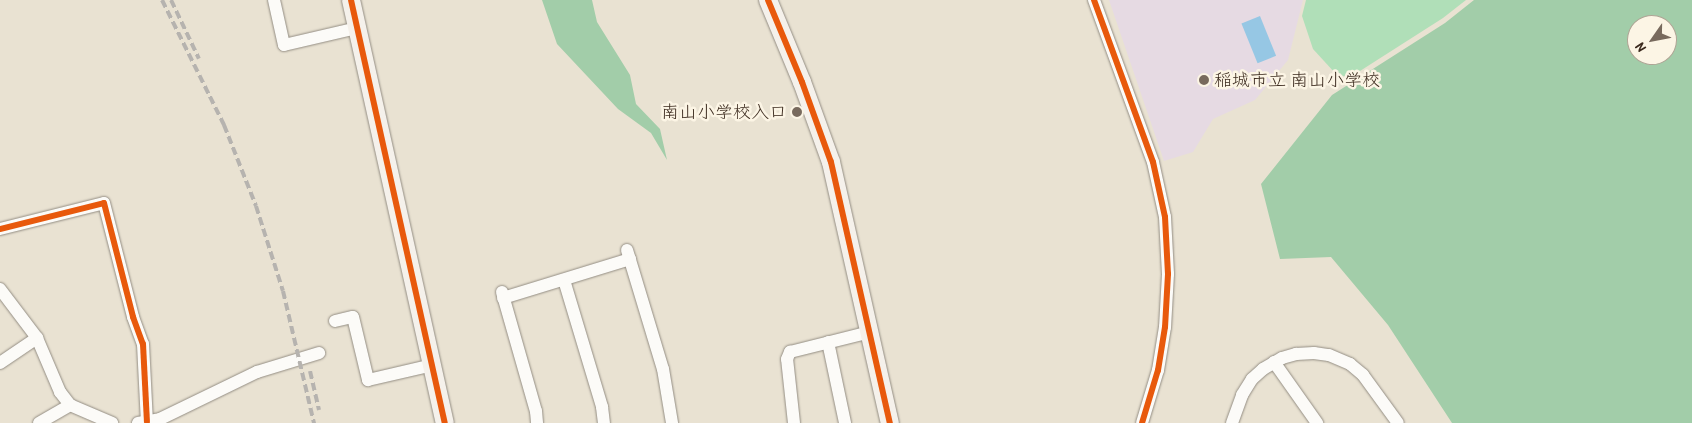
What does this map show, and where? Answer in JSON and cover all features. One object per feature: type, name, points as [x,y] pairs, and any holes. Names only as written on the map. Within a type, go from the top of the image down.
[{"type":"street","points":[[274,0],[284,45],[357,28]]},
{"type":"street","points":[[351,0],[445,423]]},
{"type":"street","points":[[768,0],[802,82],[831,162],[890,423]]},
{"type":"street","points":[[1094,0],[1153,162],[1164,217],[1168,274],[1165,328],[1158,370],[1142,423]]},
{"type":"street","points":[[0,229],[104,203],[133,317],[143,344],[142,423],[160,419],[256,372],[319,353]]},
{"type":"street","points":[[537,423],[536,411],[502,295],[564,280],[629,255],[663,369],[672,423]]},
{"type":"street","points":[[564,280],[602,407],[604,423]]},
{"type":"street","points":[[0,290],[37,338],[60,392],[70,405],[112,423]]},
{"type":"street","points":[[335,321],[354,317],[368,380],[433,365]]},
{"type":"street","points":[[794,423],[787,359],[790,352],[870,332]]},
{"type":"street","points":[[0,363],[37,338]]},
{"type":"street","points":[[828,342],[845,423]]},
{"type":"street","points":[[1232,423],[1242,395],[1252,379],[1274,362],[1296,354],[1314,353],[1329,355],[1350,364],[1363,375],[1398,423]]},
{"type":"street","points":[[1274,362],[1317,423]]},
{"type":"street","points":[[40,423],[70,405]]},
{"type":"shaded area","name":"稲城市立 南山小学校","points":[[1109,0],[1303,0],[1288,60],[1255,100],[1213,119],[1193,152],[1164,161]]},
{"type":"green space","points":[[542,0],[592,0],[597,22],[630,75],[636,104],[660,129],[667,160],[651,133],[618,109],[557,44]]},
{"type":"green space","points":[[1306,0],[1466,0],[1443,18],[1349,78],[1335,73],[1313,49],[1302,16]]},
{"type":"green space","points":[[1474,0],[1692,0],[1692,423],[1452,423],[1388,325],[1331,257],[1280,259],[1261,184],[1332,95],[1445,23]]},
{"type":"water","points":[[1260,16],[1276,56],[1258,63],[1241,23]]},
{"type":"railway","points":[[162,0],[224,125],[256,206],[283,291],[314,423]]},
{"type":"railway","points":[[171,0],[199,59]]},
{"type":"railway","points":[[310,371],[319,410]]},
{"type":"cycle path","points":[[351,0],[445,423]]},
{"type":"cycle path","points":[[768,0],[802,82],[831,162],[890,423]]},
{"type":"cycle path","points":[[1094,0],[1153,162],[1165,217],[1168,274],[1165,327],[1158,370],[1142,423]]},
{"type":"cycle path","points":[[0,229],[104,203],[133,317],[143,344],[147,422]]},
{"type":"place","name":"稲城市立 南山小学校","points":[[1204,80]]},
{"type":"place","name":"南山小学校入口","points":[[797,112]]}]
